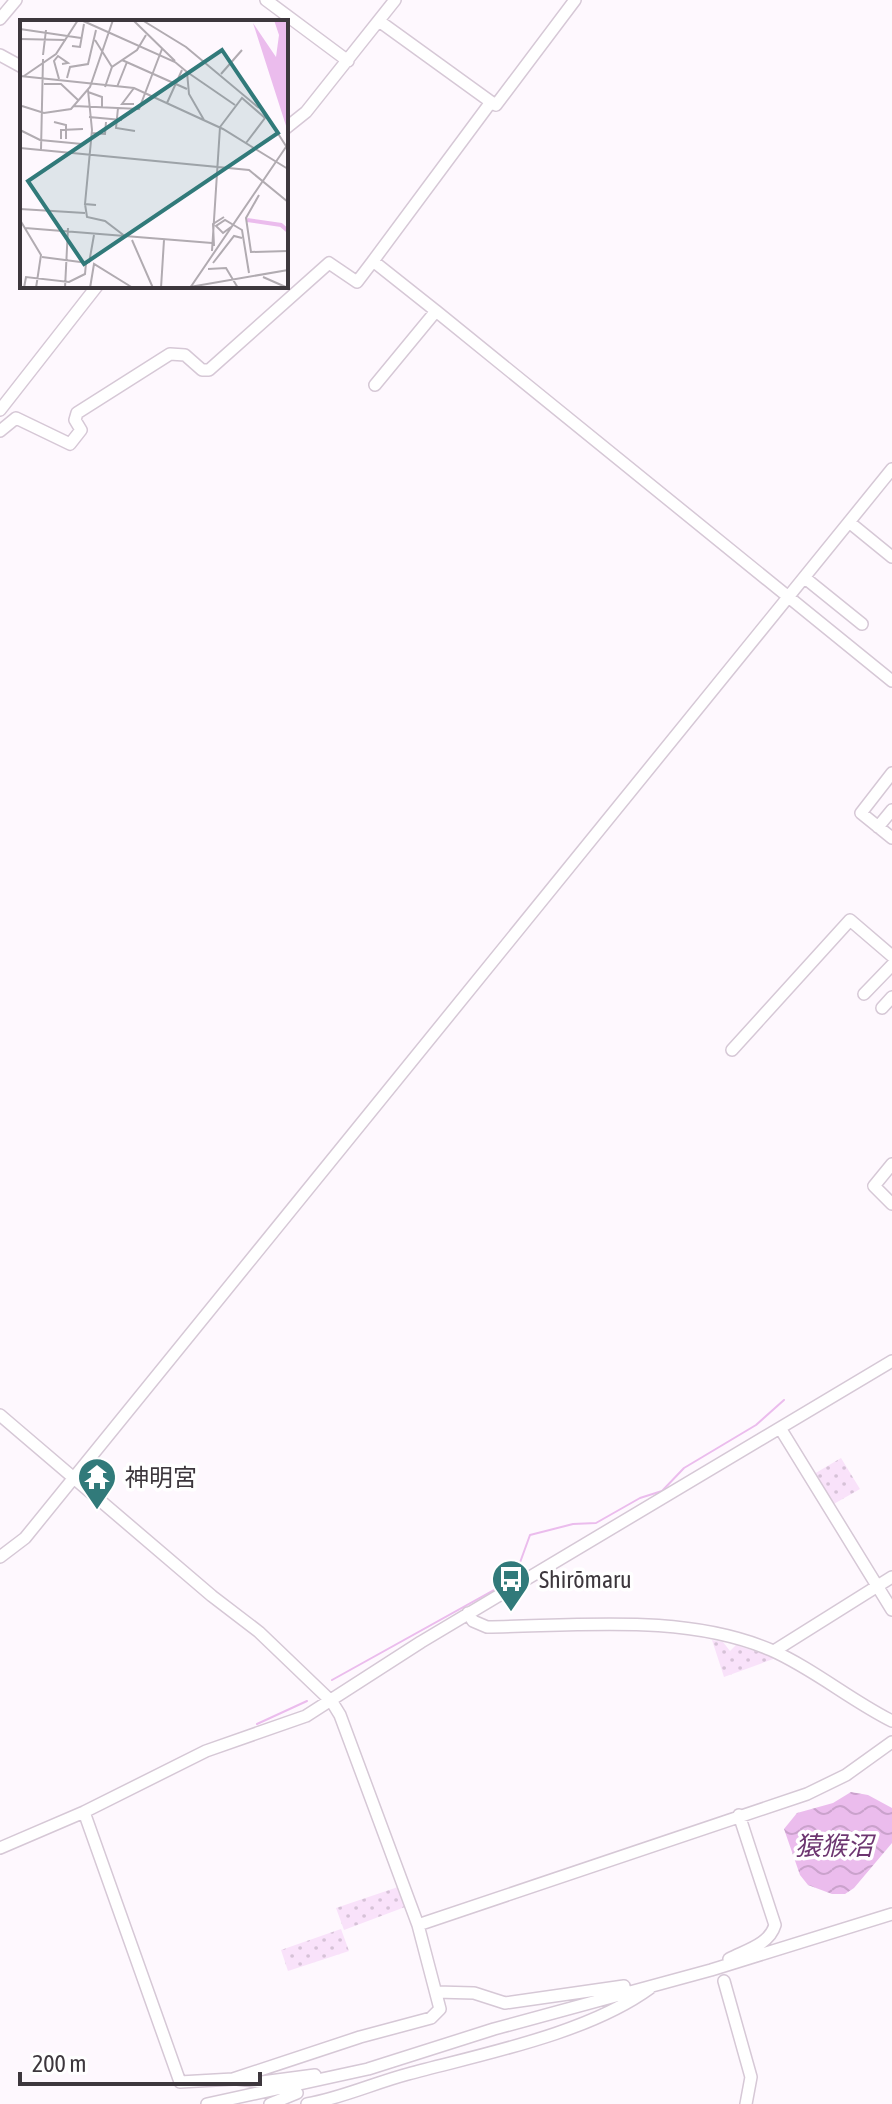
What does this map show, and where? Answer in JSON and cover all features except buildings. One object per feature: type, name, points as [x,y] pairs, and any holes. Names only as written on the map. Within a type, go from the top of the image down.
[{"type":"street","points":[[0,19],[16,0]]},
{"type":"street","points":[[266,0],[348,61]]},
{"type":"street","points":[[288,126],[306,112],[395,0]]},
{"type":"street","points":[[379,21],[496,105],[575,0]]},
{"type":"street","points":[[0,55],[20,66]]},
{"type":"street","points":[[0,431],[16,418],[70,444],[81,430],[75,420],[77,413],[170,354],[185,355],[202,370],[209,370],[325,264],[332,264],[357,282],[491,102]]},
{"type":"street","points":[[373,261],[891,679]]},
{"type":"street","points":[[0,410],[95,288]]},
{"type":"street","points":[[375,385],[436,311]]},
{"type":"street","points":[[0,1557],[25,1538],[892,470]]},
{"type":"street","points":[[849,522],[892,557]]},
{"type":"street","points":[[805,578],[862,624]]},
{"type":"street","points":[[892,773],[861,813],[892,838]]},
{"type":"street","points":[[878,827],[892,810]]},
{"type":"street","points":[[732,1050],[850,920],[892,956]]},
{"type":"street","points":[[864,994],[892,965]]},
{"type":"street","points":[[882,1008],[892,997]]},
{"type":"street","points":[[892,1164],[874,1186],[892,1204]]},
{"type":"street","points":[[0,1848],[84,1812],[194,1756],[306,1716],[332,1702],[468,1613],[892,1361]]},
{"type":"street","points":[[0,1415],[75,1476],[200,1587],[259,1632],[332,1702],[340,1715],[418,1925],[440,2009],[431,2018],[360,2037],[233,2079]]},
{"type":"street","points":[[780,1428],[892,1610]]},
{"type":"street","points":[[774,1651],[892,1577]]},
{"type":"street","points":[[468,1613],[473,1621],[487,1627],[675,1628],[733,1638],[774,1651],[892,1721]]},
{"type":"street","points":[[418,1925],[828,1786],[892,1742]]},
{"type":"street","points":[[84,1812],[180,2082],[233,2079],[262,2082],[318,2075],[322,2087],[270,2104]]},
{"type":"street","points":[[720,1967],[720,1964],[758,1945],[773,1932],[775,1925],[739,1815]]},
{"type":"street","points":[[207,2104],[320,2081],[720,1967],[892,1914]]},
{"type":"street","points":[[724,1981],[751,2077],[746,2104]]},
{"type":"street","points":[[436,1992],[474,1993],[516,2002],[550,1994],[652,1984]]},
{"type":"street","points":[[307,2104],[410,2073],[440,2069],[584,2023],[636,1997],[652,1984]]},
{"type":"shaded area","points":[[841,1458],[860,1489],[832,1505],[814,1474]]},
{"type":"shaded area","points":[[712,1640],[723,1642],[730,1651],[736,1645],[776,1658],[724,1677]]},
{"type":"shaded area","points":[[398,1887],[405,1907],[344,1930],[336,1908]]},
{"type":"shaded area","points":[[341,1929],[349,1951],[288,1971],[281,1950]]},
{"type":"water","name":"猿猴沼","points":[[851,1792],[868,1795],[892,1808],[892,1843],[854,1888],[845,1894],[832,1894],[808,1885],[800,1875],[784,1829],[797,1813],[833,1803]]},
{"type":"waterway","points":[[332,1680],[514,1579],[530,1535],[573,1524],[596,1523],[640,1498],[662,1491],[684,1468],[756,1425],[784,1400]]},
{"type":"waterway","points":[[257,1724],[307,1701]]},
{"type":"place","name":"神明宮","points":[[97,1511]]},
{"type":"place","name":"Shirōmaru","points":[[511,1613]]}]
